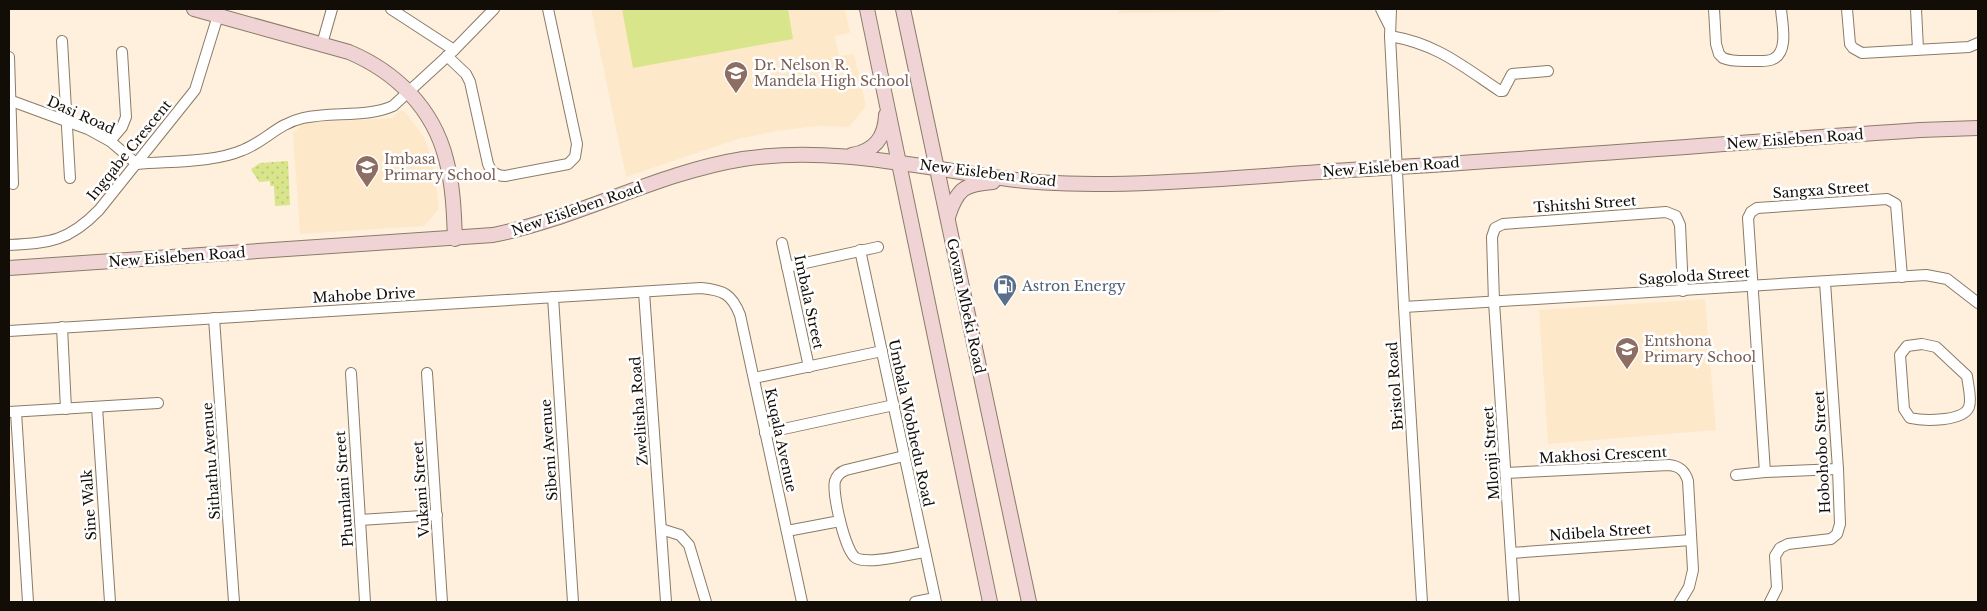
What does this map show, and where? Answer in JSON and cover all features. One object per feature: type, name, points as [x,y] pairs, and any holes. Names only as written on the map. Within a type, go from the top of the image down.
[{"type":"main road","points":[[194,9],[219,12],[322,44],[366,59],[391,74],[417,101],[435,128],[446,158],[452,194],[455,239]]},
{"type":"main road","points":[[867,9],[990,602]]},
{"type":"main road","name":"Govan Mbeki Road","points":[[903,9],[1029,602]]},
{"type":"main road","points":[[844,156],[867,151],[878,142],[886,125],[887,100]]},
{"type":"main road","name":"New Eisleben Road","points":[[9,268],[493,235],[531,226],[683,173],[710,166],[769,156],[844,156],[936,167],[1018,180],[1077,184],[1138,183],[1396,168],[1911,130],[1978,128]]},
{"type":"main road","points":[[948,219],[953,202],[962,189],[967,186],[975,183],[1018,180]]},
{"type":"street","points":[[322,44],[332,9]]},
{"type":"street","points":[[391,9],[451,53],[466,74],[470,82],[488,164],[496,175],[505,176],[568,164],[575,157],[577,144],[548,9]]},
{"type":"street","points":[[1381,9],[1390,31],[1442,52],[1500,91],[1506,88],[1512,74],[1548,72]]},
{"type":"street","name":"Bristol Road","points":[[1391,9],[1390,31],[1396,168],[1422,602]]},
{"type":"street","points":[[1714,9],[1717,49],[1723,58],[1735,61],[1770,60],[1777,57],[1782,49],[1783,42],[1781,9]]},
{"type":"street","points":[[1847,9],[1849,40],[1852,48],[1857,51],[1866,53],[1968,47],[1978,43]]},
{"type":"street","points":[[1916,9],[1918,49]]},
{"type":"street","points":[[137,164],[230,156],[245,150],[280,126],[292,121],[318,115],[384,110],[399,102],[409,93],[451,53],[490,10]]},
{"type":"street","name":"Ingqabe Crescent","points":[[9,245],[52,241],[76,230],[99,210],[195,90],[219,12]]},
{"type":"street","points":[[62,41],[70,178]]},
{"type":"street","points":[[110,141],[122,127],[126,117],[122,52]]},
{"type":"street","points":[[9,57],[13,184]]},
{"type":"street","name":"Dasi Road","points":[[9,100],[68,121],[110,141],[137,164]]},
{"type":"street","name":"Sangxa Street","points":[[1752,286],[1748,218],[1752,212],[1758,208],[1878,200],[1887,200],[1896,204],[1902,277]]},
{"type":"street","name":"Tshitshi Street","points":[[1494,302],[1492,237],[1495,228],[1503,224],[1666,212],[1676,216],[1680,225],[1683,291]]},
{"type":"street","name":"Imbala Street","points":[[782,243],[809,367]]},
{"type":"street","points":[[787,266],[878,247]]},
{"type":"street","name":"Umbala Wobhedu Road","points":[[860,250],[935,600]]},
{"type":"street","name":"Sagoloda Street","points":[[1404,307],[1926,275],[1947,279],[1978,303]]},
{"type":"street","name":"Hobohobo Street","points":[[1770,602],[1776,588],[1775,556],[1780,548],[1788,544],[1831,539],[1837,534],[1840,524],[1825,282]]},
{"type":"street","points":[[1752,286],[1766,472]]},
{"type":"street","name":"Mahobe Drive","points":[[9,331],[701,288],[721,291]]},
{"type":"street","name":"Kuqala Avenue","points":[[721,291],[735,302],[740,314],[802,602]]},
{"type":"street","name":"Zwelitsha Road","points":[[644,292],[666,602]]},
{"type":"street","name":"Sibeni Avenue","points":[[553,297],[573,602]]},
{"type":"street","name":"Mlonji Street","points":[[1494,302],[1514,602]]},
{"type":"street","name":"Sithathu Avenue","points":[[214,318],[234,602]]},
{"type":"street","points":[[62,327],[66,409]]},
{"type":"street","points":[[1922,344],[1936,347],[1967,376],[1974,405],[1956,418],[1920,420],[1910,418],[1904,409],[1900,355],[1907,346],[1922,344]]},
{"type":"street","points":[[754,378],[882,351]]},
{"type":"street","name":"Phumlani Street","points":[[351,373],[365,602]]},
{"type":"street","name":"Vukani Street","points":[[428,373],[442,602]]},
{"type":"street","points":[[28,602],[13,412],[158,403]]},
{"type":"street","points":[[766,433],[894,405]]},
{"type":"street","name":"Sine Walk","points":[[97,407],[110,602]]},
{"type":"street","points":[[904,456],[846,470],[838,475],[834,484],[834,492],[840,521],[850,551],[856,558],[869,560],[925,552]]},
{"type":"street","name":"Makhosi Crescent","points":[[1506,474],[1675,466],[1685,473],[1688,481],[1692,578],[1680,602]]},
{"type":"street","points":[[1736,475],[1838,469]]},
{"type":"street","points":[[360,520],[437,515]]},
{"type":"street","points":[[787,531],[840,521]]},
{"type":"street","points":[[661,529],[684,538],[689,545],[706,602]]},
{"type":"street","name":"Ndibela Street","points":[[1511,553],[1691,540]]},
{"type":"street","points":[[915,602],[935,600]]},
{"type":"shaded area","name":"Dr. Nelson R. Mandela High School","points":[[591,9],[845,9],[850,33],[835,36],[839,56],[854,54],[866,106],[849,127],[818,126],[777,131],[738,139],[626,177]]},
{"type":"shaded area","points":[[1118,9],[1230,9],[1219,12],[1118,13]]},
{"type":"shaded area","name":"Imbasa Primary School","points":[[400,111],[404,111],[424,137],[434,166],[439,209],[424,226],[300,234],[293,134],[303,123],[392,118]]},
{"type":"shaded area","name":"Entshona Primary School","points":[[1705,299],[1716,430],[1548,444],[1539,310]]},
{"type":"green space","points":[[622,9],[788,9],[793,39],[633,68]]},
{"type":"green space","points":[[288,161],[290,205],[275,206],[274,186],[270,186],[270,181],[259,182],[251,169],[260,163]]},
{"type":"place","name":"Dr. Nelson R. Mandela High School","points":[[736,94]]},
{"type":"place","name":"Imbasa Primary School","points":[[367,188]]},
{"type":"place","name":"Astron Energy","points":[[1005,307]]},
{"type":"place","name":"Entshona Primary School","points":[[1627,370]]}]
